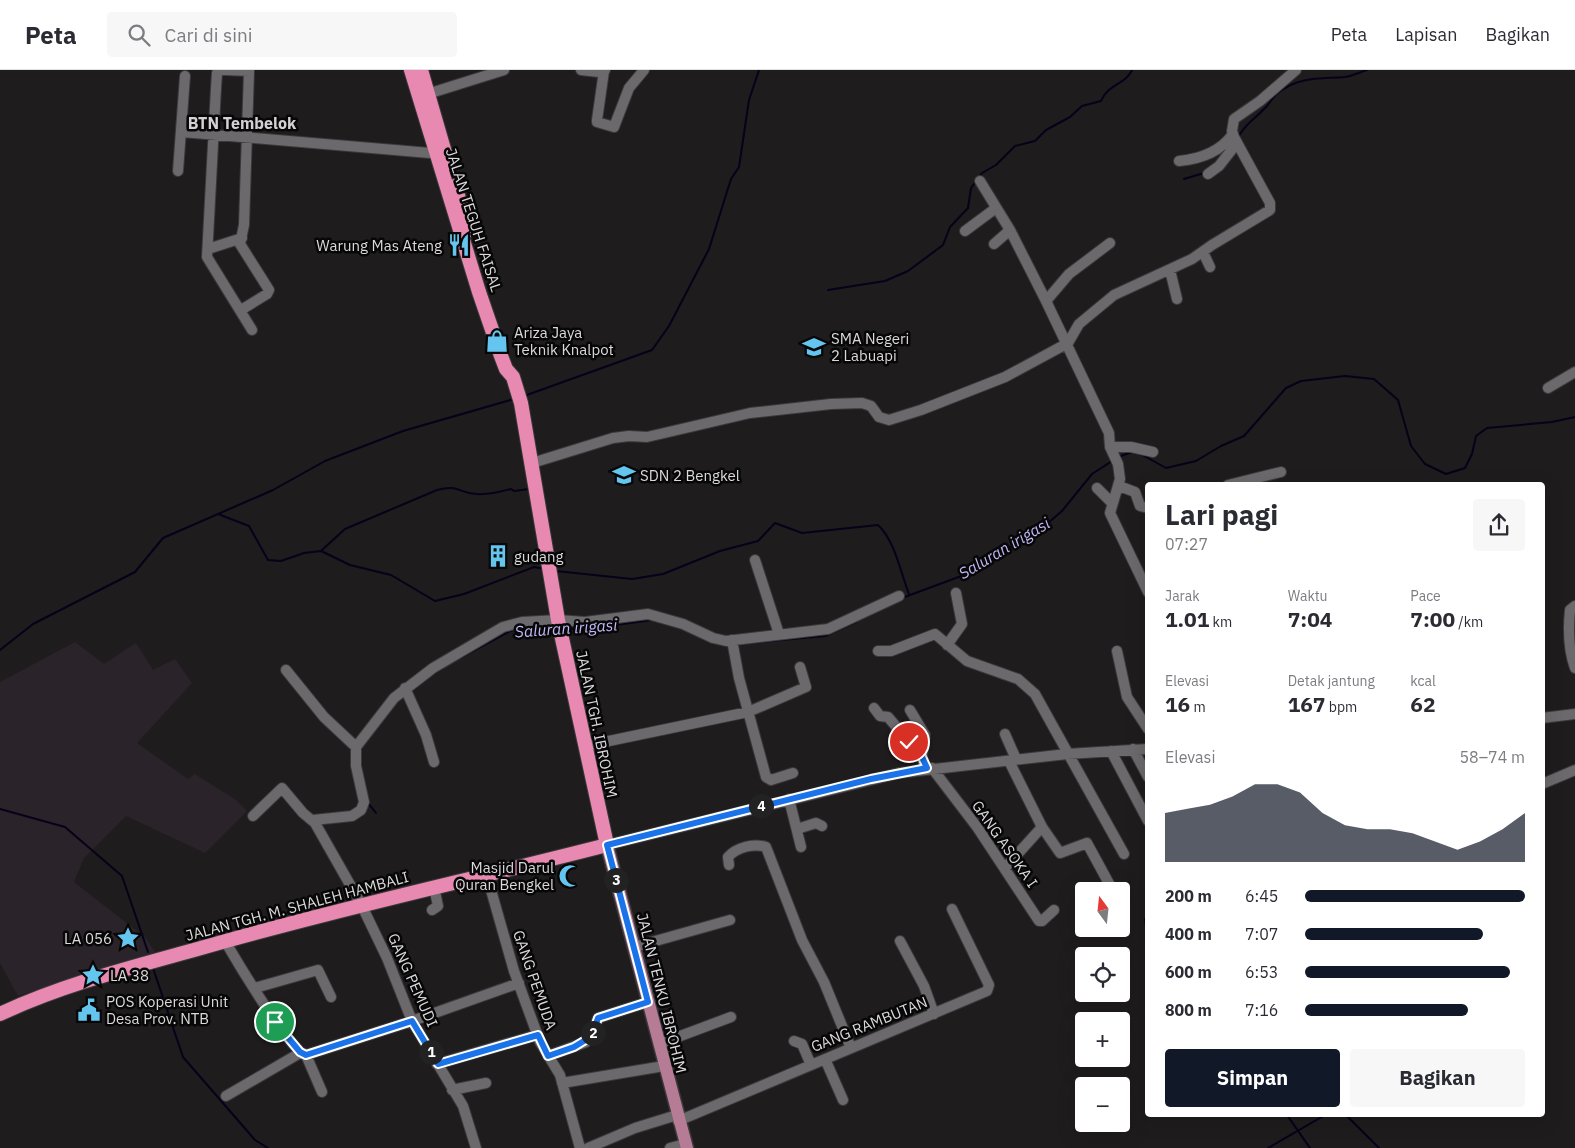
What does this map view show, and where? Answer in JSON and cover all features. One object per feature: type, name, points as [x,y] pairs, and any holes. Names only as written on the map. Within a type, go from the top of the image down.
[{"type":"highway","name":"JALAN TEGUH FAISAL","points":[[411,70],[423,95],[440,151],[504,336],[521,403]]},
{"type":"highway","name":"JALAN TEGUH FAISAL","points":[[422,70],[423,95]]},
{"type":"highway","name":"JALAN TGH. IBROHIM","points":[[521,403],[559,626],[607,845]]},
{"type":"highway","name":"JALAN TGH. M. SHALEH HAMBALI","points":[[0,1014],[60,989],[225,940],[361,904],[487,876],[607,845]]},
{"type":"main road","name":"JALAN TENKU IBROHIM","points":[[607,845],[677,1118],[686,1146]]},
{"type":"street","points":[[221,70],[217,73],[213,136],[209,261],[252,330]]},
{"type":"street","points":[[226,70],[249,71],[248,138],[240,245],[268,290],[267,294],[241,310]]},
{"type":"street","points":[[423,95],[504,70]]},
{"type":"street","points":[[581,70],[605,71],[596,120],[597,122],[614,127],[629,88],[644,70]]},
{"type":"street","points":[[532,463],[613,438],[629,436],[647,437],[750,413],[831,404],[862,403],[871,406],[879,417],[891,419],[949,400],[1005,377],[1068,343],[1079,324],[1107,300],[1131,286],[1170,270],[1203,252],[1272,208],[1235,138],[1234,119],[1260,101],[1296,70]]},
{"type":"street","points":[[178,171],[185,76]]},
{"type":"street","points":[[182,132],[213,136],[440,151]]},
{"type":"street","points":[[1179,161],[1209,154],[1235,138]]},
{"type":"street","points":[[1208,174],[1219,166],[1235,138]]},
{"type":"street","points":[[980,181],[1010,230],[1068,343],[1109,433],[1119,470],[1119,486],[1111,502],[1111,516],[1145,586]]},
{"type":"street","points":[[965,231],[996,208]]},
{"type":"street","points":[[994,244],[1010,230]]},
{"type":"street","points":[[208,249],[242,238]]},
{"type":"street","points":[[1046,301],[1068,274],[1110,243]]},
{"type":"street","points":[[1203,252],[1210,267]]},
{"type":"street","points":[[1170,270],[1177,299]]},
{"type":"street","points":[[1548,388],[1575,372]]},
{"type":"street","points":[[1113,453],[1130,447],[1153,452]]},
{"type":"street","points":[[1240,482],[1281,472]]},
{"type":"street","points":[[1119,486],[1135,492],[1140,506],[1145,507]]},
{"type":"street","points":[[1097,488],[1111,502]]},
{"type":"street","points":[[755,560],[779,634]]},
{"type":"street","points":[[947,645],[962,624],[956,593]]},
{"type":"street","points":[[315,824],[352,816],[361,810],[364,802],[356,766],[356,747],[407,691],[433,668],[503,627],[522,622],[559,626],[640,614],[654,614],[690,626],[713,638],[732,643],[779,634],[828,629],[899,596]]},
{"type":"street","points":[[1574,661],[1568,633],[1570,610],[1575,606]]},
{"type":"street","points":[[878,651],[891,650],[933,634],[937,635],[971,663],[1018,679],[1029,688],[1039,700],[1066,754],[1124,854]]},
{"type":"street","points":[[732,643],[748,712],[767,779],[772,780],[794,773]]},
{"type":"street","points":[[1117,651],[1126,697],[1145,725]]},
{"type":"street","points":[[585,746],[748,712],[806,687],[800,667]]},
{"type":"street","points":[[286,670],[324,717],[356,747]]},
{"type":"street","points":[[407,691],[426,736],[434,762]]},
{"type":"street","points":[[874,708],[880,716],[888,717],[922,757]]},
{"type":"street","points":[[910,710],[925,735],[922,757]]},
{"type":"street","points":[[1545,718],[1575,714]]},
{"type":"street","points":[[1004,734],[1012,760],[1042,827],[1060,853],[1087,843],[1108,882]]},
{"type":"street","points":[[1133,749],[1145,772]]},
{"type":"street","points":[[607,845],[871,779],[929,768],[1066,754],[1145,749]]},
{"type":"street","points":[[1111,751],[1145,814]]},
{"type":"street","name":"GANG ASOKA I","points":[[922,757],[995,853],[1039,921],[1054,910]]},
{"type":"street","points":[[1545,783],[1575,770]]},
{"type":"street","name":"GANG PEMUDI","points":[[253,816],[282,788],[302,813],[315,824],[361,904],[387,958],[412,1021],[467,1115],[476,1148]]},
{"type":"street","points":[[789,799],[801,847]]},
{"type":"street","points":[[797,829],[816,823],[822,826]]},
{"type":"street","points":[[1004,868],[1042,827]]},
{"type":"street","points":[[729,865],[728,856],[732,853],[758,844],[766,847],[802,940],[824,982],[851,1048]]},
{"type":"street","points":[[995,853],[1003,846]]},
{"type":"street","name":"GANG PEMUDA","points":[[487,876],[519,982],[538,1035],[562,1083],[580,1148]]},
{"type":"street","points":[[432,910],[438,906],[434,887]]},
{"type":"street","name":"GANG RAMBUTAN","points":[[588,1148],[635,1128],[677,1118],[985,993],[989,988],[952,908]]},
{"type":"street","points":[[634,947],[730,920]]},
{"type":"street","points":[[225,940],[277,1025],[303,1054],[322,1092]]},
{"type":"street","points":[[900,941],[924,986],[934,1014]]},
{"type":"street","points":[[255,988],[318,970],[331,997]]},
{"type":"street","points":[[226,1096],[303,1054],[412,1021],[519,982]]},
{"type":"street","points":[[548,1056],[586,1042],[592,1036],[598,1018],[648,1002]]},
{"type":"street","points":[[659,1044],[731,1017]]},
{"type":"street","points":[[438,1064],[538,1035]]},
{"type":"street","points":[[794,1041],[802,1044],[811,1064]]},
{"type":"street","points":[[825,1059],[843,1100]]},
{"type":"street","points":[[562,1083],[664,1066]]},
{"type":"street","points":[[452,1090],[486,1082]]},
{"type":"street","points":[[670,1148],[686,1146]]},
{"type":"shaded area","points":[[75,642],[104,664],[136,643],[153,670],[175,659],[192,683],[137,743],[188,779],[195,774],[236,800],[247,811],[205,853],[126,816],[84,858],[74,882],[146,938],[155,952],[18,996],[0,963],[0,682]]},
{"type":"waterway","points":[[524,396],[652,350],[669,326],[709,249],[731,179],[739,167],[749,100],[759,70]]},
{"type":"waterway","points":[[828,290],[885,281],[908,271],[943,245],[950,227],[968,208],[971,188],[982,173],[996,165],[1015,146],[1035,141],[1046,130],[1070,117],[1082,106],[1101,101],[1108,91],[1129,75],[1132,70]]},
{"type":"waterway","points":[[1238,137],[1277,94],[1287,87],[1303,81],[1351,76],[1367,70]]},
{"type":"waterway","points":[[1184,179],[1204,173]]},
{"type":"waterway","name":"Saluran irigasi","points":[[1139,453],[1166,468],[1196,461],[1221,446],[1244,436],[1286,388],[1301,381],[1345,376],[1374,379],[1398,400],[1411,446],[1425,464],[1446,474],[1465,468],[1472,454],[1476,436],[1487,428],[1552,422],[1575,417]]},
{"type":"waterway","points":[[0,650],[33,624],[135,572],[163,538],[273,490],[325,461],[403,431],[514,399]]},
{"type":"waterway","name":"Saluran irigasi","points":[[1118,457],[1132,452]]},
{"type":"waterway","name":"Saluran irigasi","points":[[902,598],[964,575],[1041,529],[1062,511],[1092,474],[1112,461]]},
{"type":"waterway","points":[[322,550],[345,529],[437,490],[454,488],[480,494],[511,489],[514,491],[529,489]]},
{"type":"waterway","points":[[218,514],[249,526],[268,560],[281,561],[304,553],[321,551],[350,565],[391,575],[435,601],[464,594],[534,567],[545,569]]},
{"type":"waterway","points":[[556,571],[632,579],[663,574],[720,551],[758,541],[775,523],[802,533],[878,525],[889,539],[909,594]]},
{"type":"waterway","name":"Saluran irigasi","points":[[565,629],[594,628],[652,620]]},
{"type":"waterway","name":"Saluran irigasi","points":[[739,644],[825,636],[856,622]]},
{"type":"waterway","name":"Saluran irigasi","points":[[460,658],[519,628],[553,627]]},
{"type":"waterway","name":"Saluran irigasi","points":[[430,676],[443,668]]},
{"type":"waterway","name":"Saluran irigasi","points":[[368,803],[376,813]]},
{"type":"waterway","points":[[0,809],[65,827],[122,876],[148,952]]},
{"type":"waterway","points":[[153,968],[183,1057],[255,1140],[268,1148]]},
{"type":"waterway","points":[[1288,1117],[1310,1148]]},
{"type":"waterway","points":[[1268,1148],[1322,1117]]},
{"type":"waterway","points":[[1348,1117],[1379,1148]]},
{"type":"place","name":"Warung Mas Ateng","points":[[459,245]]},
{"type":"place","name":"Ariza Jaya Teknik Knalpot","points":[[497,341]]},
{"type":"place","name":"SMA Negeri 2 Labuapi","points":[[814,347]]},
{"type":"place","name":"SDN 2 Bengkel","points":[[624,475]]},
{"type":"place","name":"gudang","points":[[498,556]]},
{"type":"place","name":"Masjid Darul Quran Bengkel","points":[[570,876]]},
{"type":"place","name":"LA 056","points":[[128,938]]},
{"type":"place","name":"LA 38","points":[[93,975]]},
{"type":"place","name":"POS Koperasi Unit Desa Prov. NTB","points":[[89,1010]]},
{"type":"district","name":"BTN Tembelok","points":[[242,123]]},
{"type":"route","points":[[275,1022],[300,1052],[310,1055],[412,1021],[438,1064],[538,1035],[548,1056],[586,1042],[592,1036],[598,1018],[648,1002],[607,845],[871,779],[927,768],[922,757],[909,742]]}]
